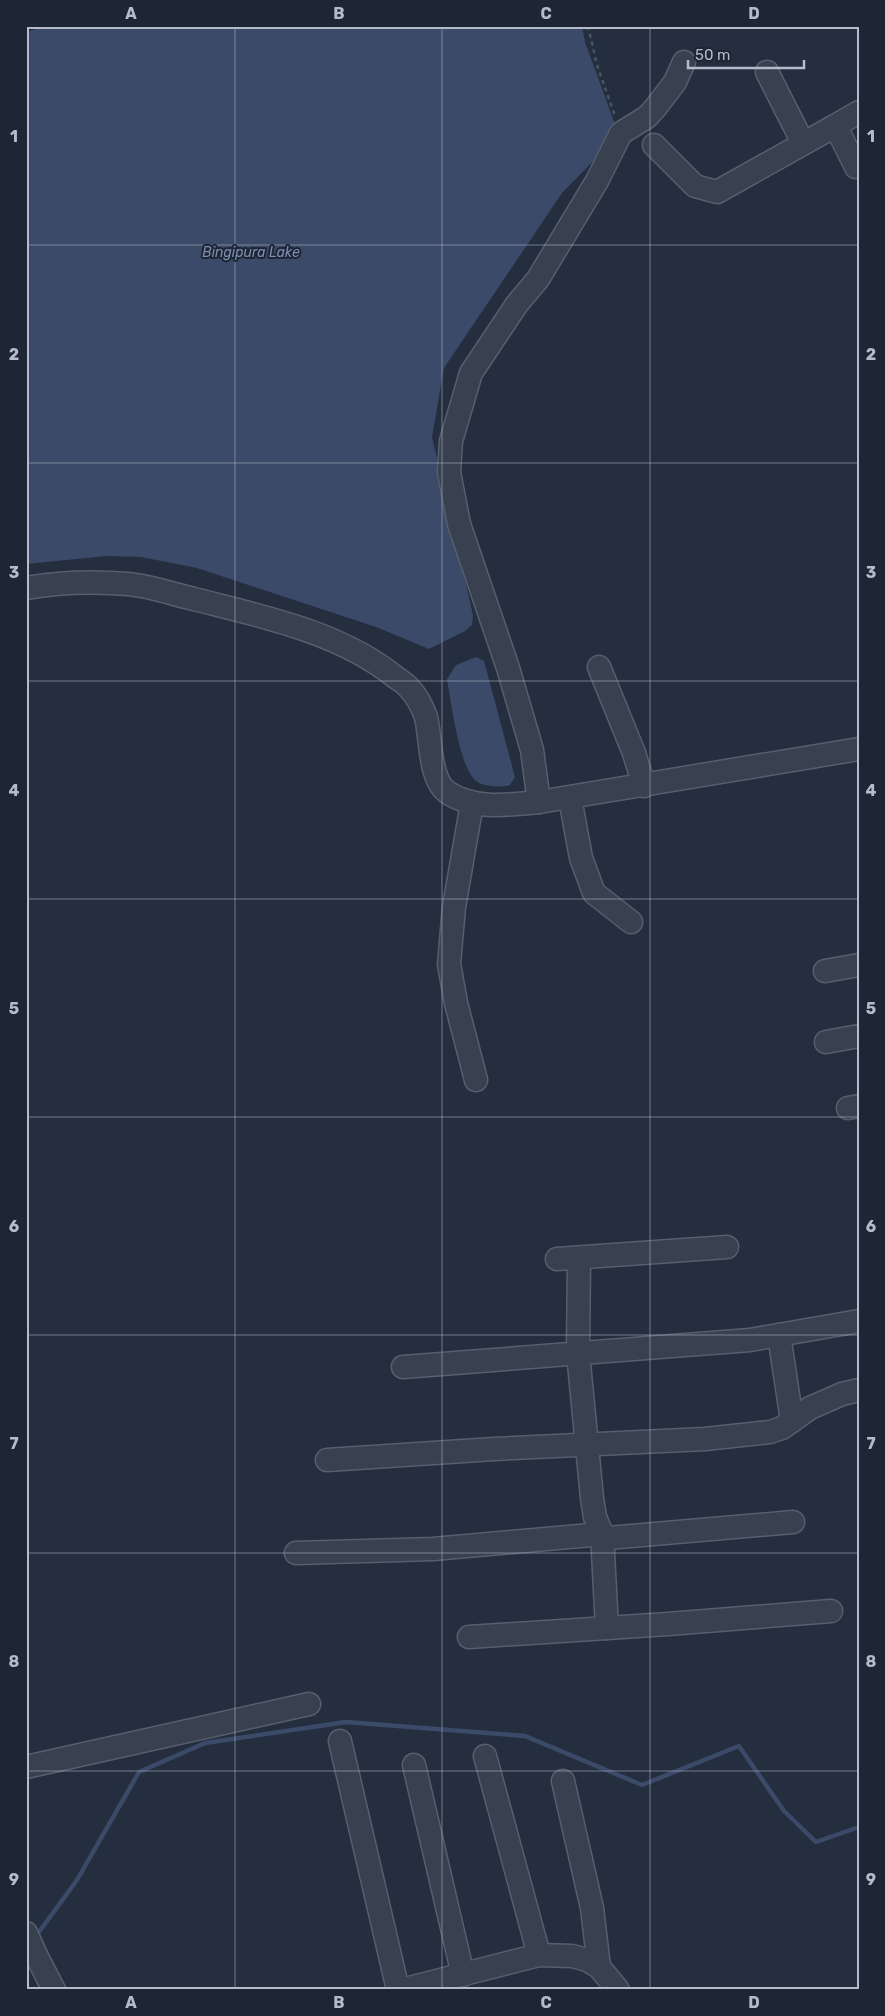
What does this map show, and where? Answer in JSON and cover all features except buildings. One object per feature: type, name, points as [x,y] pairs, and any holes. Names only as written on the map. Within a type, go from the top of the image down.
[{"type":"street","points":[[539,802],[532,750],[508,668],[459,524],[449,472],[451,441],[471,373],[517,304],[538,279],[597,180],[621,133],[647,117],[656,108],[675,82],[684,62]]},
{"type":"street","points":[[767,72],[803,143]]},
{"type":"street","points":[[654,145],[695,186],[717,192],[859,112]]},
{"type":"street","points":[[833,127],[839,133],[856,167],[859,167]]},
{"type":"street","points":[[26,588],[92,581],[130,584],[164,591],[311,632],[341,644],[368,658],[407,686],[422,705],[426,716],[433,762],[441,786],[454,796],[472,803],[507,805],[570,798],[859,748]]},
{"type":"street","points":[[598,667],[634,753],[644,786]]},
{"type":"street","points":[[570,798],[581,858],[594,893],[631,922]]},
{"type":"street","points":[[472,803],[454,907],[449,964],[456,1003],[476,1080]]},
{"type":"street","points":[[825,971],[859,965]]},
{"type":"street","points":[[826,1042],[859,1036]]},
{"type":"street","points":[[607,1628],[602,1534],[597,1522],[592,1498],[568,1258],[727,1246]]},
{"type":"street","points":[[403,1366],[750,1340],[859,1321]]},
{"type":"street","points":[[779,1335],[792,1421]]},
{"type":"street","points":[[327,1460],[494,1449],[705,1439],[770,1432],[782,1428],[810,1408],[842,1394],[859,1390]]},
{"type":"street","points":[[296,1553],[433,1549],[602,1534],[608,1538],[794,1522]]},
{"type":"street","points":[[469,1637],[831,1611]]},
{"type":"street","points":[[26,1767],[309,1704]]},
{"type":"street","points":[[340,1741],[400,1990],[427,1987],[463,1975],[539,1955],[572,1956],[587,1960],[599,1967],[618,1990]]},
{"type":"street","points":[[485,1756],[539,1955]]},
{"type":"street","points":[[414,1765],[463,1975]]},
{"type":"street","points":[[563,1781],[592,1908],[599,1967]]},
{"type":"street","points":[[26,1933],[54,1990]]},
{"type":"path","points":[[588,26],[597,65],[621,133]]},
{"type":"water","name":"Bingipura Lake","points":[[46,26],[582,26],[585,42],[616,127],[614,140],[562,193],[444,368],[432,437],[473,615],[472,625],[465,631],[429,649],[376,627],[197,568],[141,557],[107,556],[26,564],[26,32]]},
{"type":"water","points":[[476,657],[484,661],[515,777],[510,785],[491,786],[477,782],[469,771],[460,746],[447,679],[456,665]]},
{"type":"waterway","points":[[39,1932],[77,1880],[139,1772],[205,1743],[346,1722],[525,1736],[642,1785],[739,1746],[784,1811],[816,1842],[859,1827]]}]
